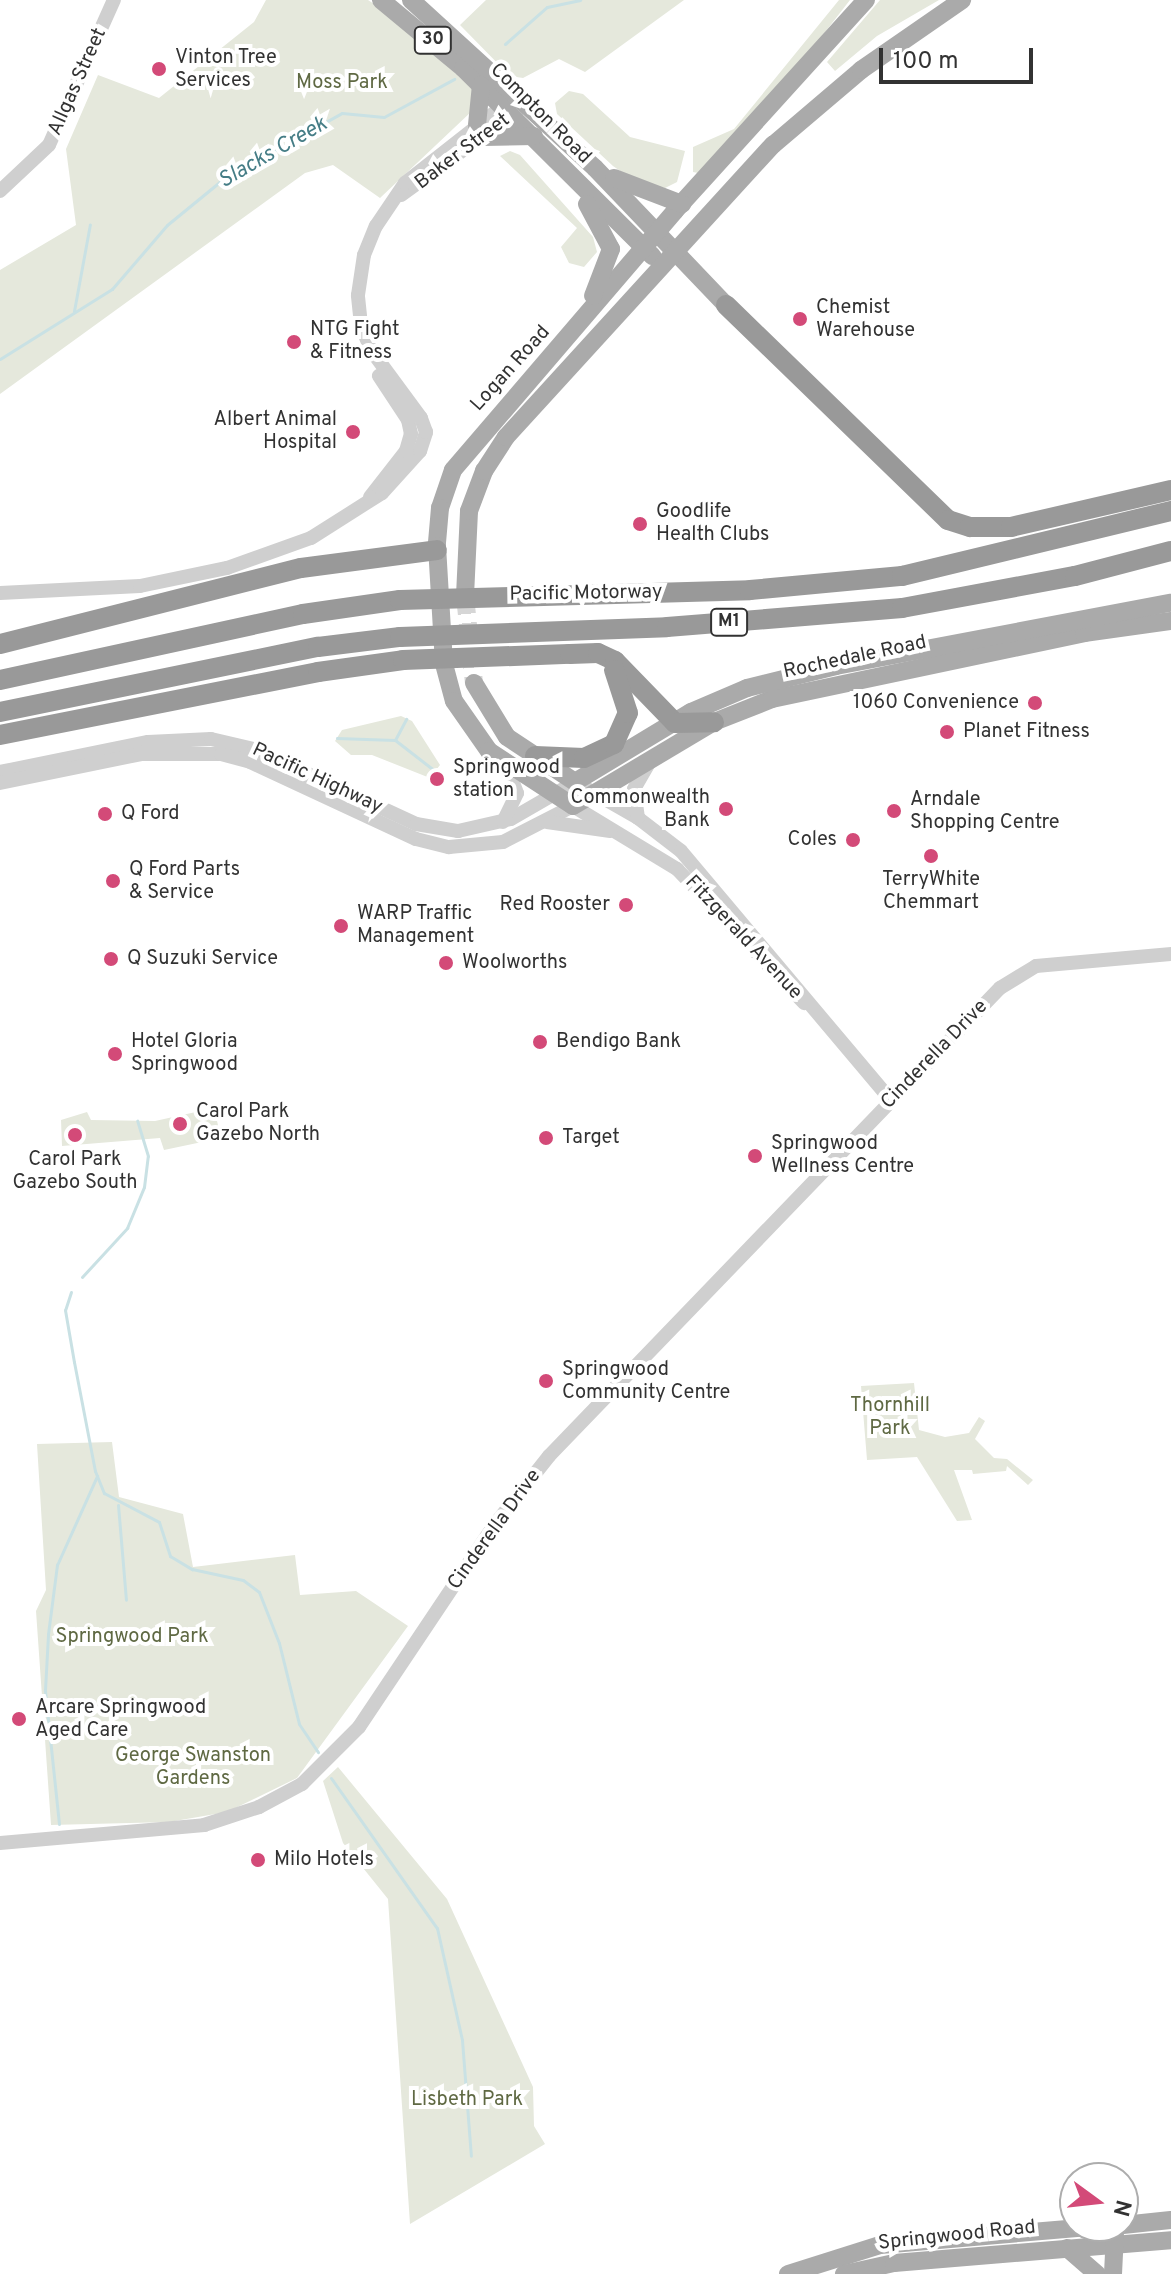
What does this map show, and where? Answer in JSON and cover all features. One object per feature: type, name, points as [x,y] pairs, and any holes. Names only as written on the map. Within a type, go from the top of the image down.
[{"type":"highway","points":[[726,305],[948,520],[970,527],[1011,527],[1171,490]]},
{"type":"highway","name":"Pacific Motorway","points":[[0,680],[303,614],[400,600],[707,592],[874,580],[953,567],[1171,511]]},
{"type":"highway","points":[[0,644],[312,565],[437,550]]},
{"type":"highway","name":"Pacific Motorway","points":[[0,712],[247,660],[400,637],[667,627],[902,608],[1075,576],[1171,551]]},
{"type":"highway","points":[[0,735],[238,686],[403,660],[598,653],[615,661],[675,723],[714,722]]},
{"type":"highway","points":[[535,756],[596,756],[614,744],[626,725],[627,703],[617,674],[598,661],[570,654]]},
{"type":"highway","points":[[626,752],[638,719],[638,687]]},
{"type":"main road","name":"Compton Road","points":[[381,0],[481,85],[515,104],[534,136],[564,169],[663,265]]},
{"type":"main road","name":"Compton Road","points":[[411,0],[515,104],[595,168],[676,249],[726,305]]},
{"type":"main road","name":"Logan Road","points":[[573,806],[506,764],[470,731],[450,692],[437,550],[440,508],[457,463],[658,231],[778,103],[866,0]]},
{"type":"main road","name":"Logan Road","points":[[472,596],[464,555],[471,502],[500,445],[742,176],[831,94],[962,0]]},
{"type":"main road","points":[[481,85],[480,131],[534,136]]},
{"type":"main road","points":[[595,168],[639,192],[682,204]]},
{"type":"main road","points":[[564,169],[611,249],[604,275],[569,337]]},
{"type":"main road","points":[[437,550],[464,555]]},
{"type":"main road","name":"Rochedale Road","points":[[575,782],[719,699],[801,673],[1171,603]]},
{"type":"main road","name":"Rochedale Road","points":[[573,806],[714,722],[807,689],[1171,621]]},
{"type":"main road","points":[[474,683],[502,731],[575,782]]},
{"type":"main road","points":[[1139,2223],[1171,2220]]},
{"type":"main road","name":"Springwood Road","points":[[788,2274],[880,2245],[1059,2230]]},
{"type":"main road","name":"Springwood Road","points":[[844,2274],[894,2263],[1171,2240]]},
{"type":"main road","points":[[1108,2242],[1113,2274]]},
{"type":"main road","points":[[1067,2248],[1099,2274],[1110,2242]]},
{"type":"street","name":"Allgas Street","points":[[0,191],[49,145],[114,0]]},
{"type":"street","name":"Baker Street","points":[[413,454],[425,429],[371,350],[361,325],[361,270],[376,226],[397,197],[515,104]]},
{"type":"street","name":"Baker Street","points":[[371,350],[374,369],[409,421],[413,454]]},
{"type":"street","points":[[0,593],[140,586],[227,568],[311,538],[368,501],[413,454]]},
{"type":"street","name":"Pacific Highway","points":[[0,772],[148,742],[211,739],[254,749],[430,828],[458,831],[503,822],[575,782]]},
{"type":"street","name":"Pacific Highway","points":[[0,783],[141,754],[221,754],[438,845],[503,842],[573,806]]},
{"type":"street","points":[[638,818],[634,789],[652,759]]},
{"type":"street","points":[[503,822],[517,793],[506,764]]},
{"type":"street","name":"Fitzgerald Avenue","points":[[575,782],[638,818],[692,862],[891,1100]]},
{"type":"street","name":"Fitzgerald Avenue","points":[[573,806],[617,831],[695,885],[781,983],[827,1023]]},
{"type":"street","name":"Fitzgerald Avenue","points":[[547,822],[617,831]]},
{"type":"street","name":"Cinderella Drive","points":[[0,1843],[204,1825],[259,1807],[326,1763],[359,1727],[523,1486],[891,1100],[1025,969],[1171,954]]},
{"type":"green space","name":"Moss Park","points":[[266,0],[368,0],[403,23],[472,89],[472,111],[380,198],[333,165],[305,173],[0,394],[0,270],[76,225],[66,149],[98,75],[159,98],[254,22]]},
{"type":"green space","points":[[486,0],[684,0],[585,72],[559,59],[523,78],[510,76],[460,25]]},
{"type":"green space","points":[[839,0],[850,0],[780,90],[698,173],[693,172],[693,147],[734,129]]},
{"type":"green space","points":[[880,0],[939,0],[877,36],[835,71],[827,62]]},
{"type":"green space","points":[[569,91],[583,94],[630,137],[685,151],[677,182],[665,188],[636,182],[613,166],[557,114],[555,103]]},
{"type":"green space","points":[[510,151],[520,155],[593,237],[597,252],[584,267],[569,263],[561,247],[577,228],[500,156]]},
{"type":"green space","points":[[401,716],[412,721],[440,765],[430,778],[372,755],[351,755],[335,741],[342,730]]},
{"type":"green space","points":[[214,1108],[221,1138],[164,1150],[160,1138],[62,1146],[61,1120],[87,1112],[91,1120],[155,1121]]},
{"type":"green space","name":"Thornhill Park","points":[[914,1383],[919,1430],[945,1437],[969,1433],[979,1417],[985,1421],[975,1439],[994,1458],[1007,1459],[1033,1480],[1028,1485],[1007,1466],[1006,1471],[973,1474],[972,1470],[954,1470],[972,1520],[957,1521],[917,1457],[867,1460],[861,1386]]},
{"type":"green space","name":"Springwood Park","points":[[112,1442],[119,1497],[183,1514],[193,1567],[295,1555],[300,1595],[356,1591],[408,1626],[297,1778],[227,1812],[169,1822],[51,1825],[36,1611],[46,1590],[37,1444]]},
{"type":"green space","name":"Lisbeth Park","points":[[338,1767],[447,1899],[533,2087],[534,2126],[545,2144],[410,2224],[388,1899],[343,1843],[323,1781]]},
{"type":"waterway","name":"Slacks Creek","points":[[505,44],[547,7],[580,0]]},
{"type":"waterway","name":"Slacks Creek","points":[[0,359],[112,289],[167,225],[222,180],[342,113],[384,117],[454,79]]},
{"type":"waterway","points":[[74,311],[90,224]]},
{"type":"waterway","points":[[395,740],[406,719]]},
{"type":"waterway","points":[[337,738],[395,740],[435,771]]},
{"type":"waterway","points":[[82,1277],[127,1228],[144,1187],[148,1156],[137,1121]]},
{"type":"waterway","points":[[71,1292],[65,1310],[95,1471],[104,1493],[159,1522],[170,1556],[192,1569],[243,1580],[259,1592],[279,1643],[299,1724],[318,1752]]},
{"type":"waterway","points":[[59,1824],[45,1690],[48,1634],[57,1565],[97,1476]]},
{"type":"waterway","points":[[118,1505],[126,1600]]},
{"type":"waterway","points":[[331,1778],[437,1928],[462,2040],[471,2156]]},
{"type":"tunnel","points":[[465,596],[474,683]]},
{"type":"place","name":"Vinton Tree Services","points":[[159,69]]},
{"type":"place","name":"Chemist Warehouse","points":[[800,319]]},
{"type":"place","name":"NTG Fight & Fitness","points":[[294,342]]},
{"type":"place","name":"Albert Animal Hospital","points":[[353,432]]},
{"type":"place","name":"Goodlife Health Clubs","points":[[640,524]]},
{"type":"place","name":"1060 Convenience","points":[[1035,703]]},
{"type":"place","name":"Planet Fitness","points":[[947,732]]},
{"type":"place","name":"Springwood station","points":[[437,779]]},
{"type":"place","name":"Commonwealth Bank","points":[[726,809]]},
{"type":"place","name":"Arndale Shopping Centre","points":[[894,811]]},
{"type":"place","name":"Q Ford","points":[[105,814]]},
{"type":"place","name":"Coles","points":[[853,840]]},
{"type":"place","name":"TerryWhite Chemmart","points":[[931,856]]},
{"type":"place","name":"Q Ford Parts & Service","points":[[113,881]]},
{"type":"place","name":"Red Rooster","points":[[626,905]]},
{"type":"place","name":"WARP Traffic Management","points":[[341,926]]},
{"type":"place","name":"Q Suzuki Service","points":[[111,959]]},
{"type":"place","name":"Woolworths","points":[[446,963]]},
{"type":"place","name":"Bendigo Bank","points":[[540,1042]]},
{"type":"place","name":"Hotel Gloria Springwood","points":[[115,1054]]},
{"type":"place","name":"Carol Park Gazebo North","points":[[180,1124]]},
{"type":"place","name":"Carol Park Gazebo South","points":[[75,1135]]},
{"type":"place","name":"Target","points":[[546,1138]]},
{"type":"place","name":"Springwood Wellness Centre","points":[[755,1156]]},
{"type":"place","name":"Springwood Community Centre","points":[[546,1381]]},
{"type":"place","name":"Arcare Springwood Aged Care","points":[[19,1719]]},
{"type":"place","name":"Milo Hotels","points":[[258,1860]]},
{"type":"park label","name":"George Swanston Gardens","points":[[193,1768]]}]
